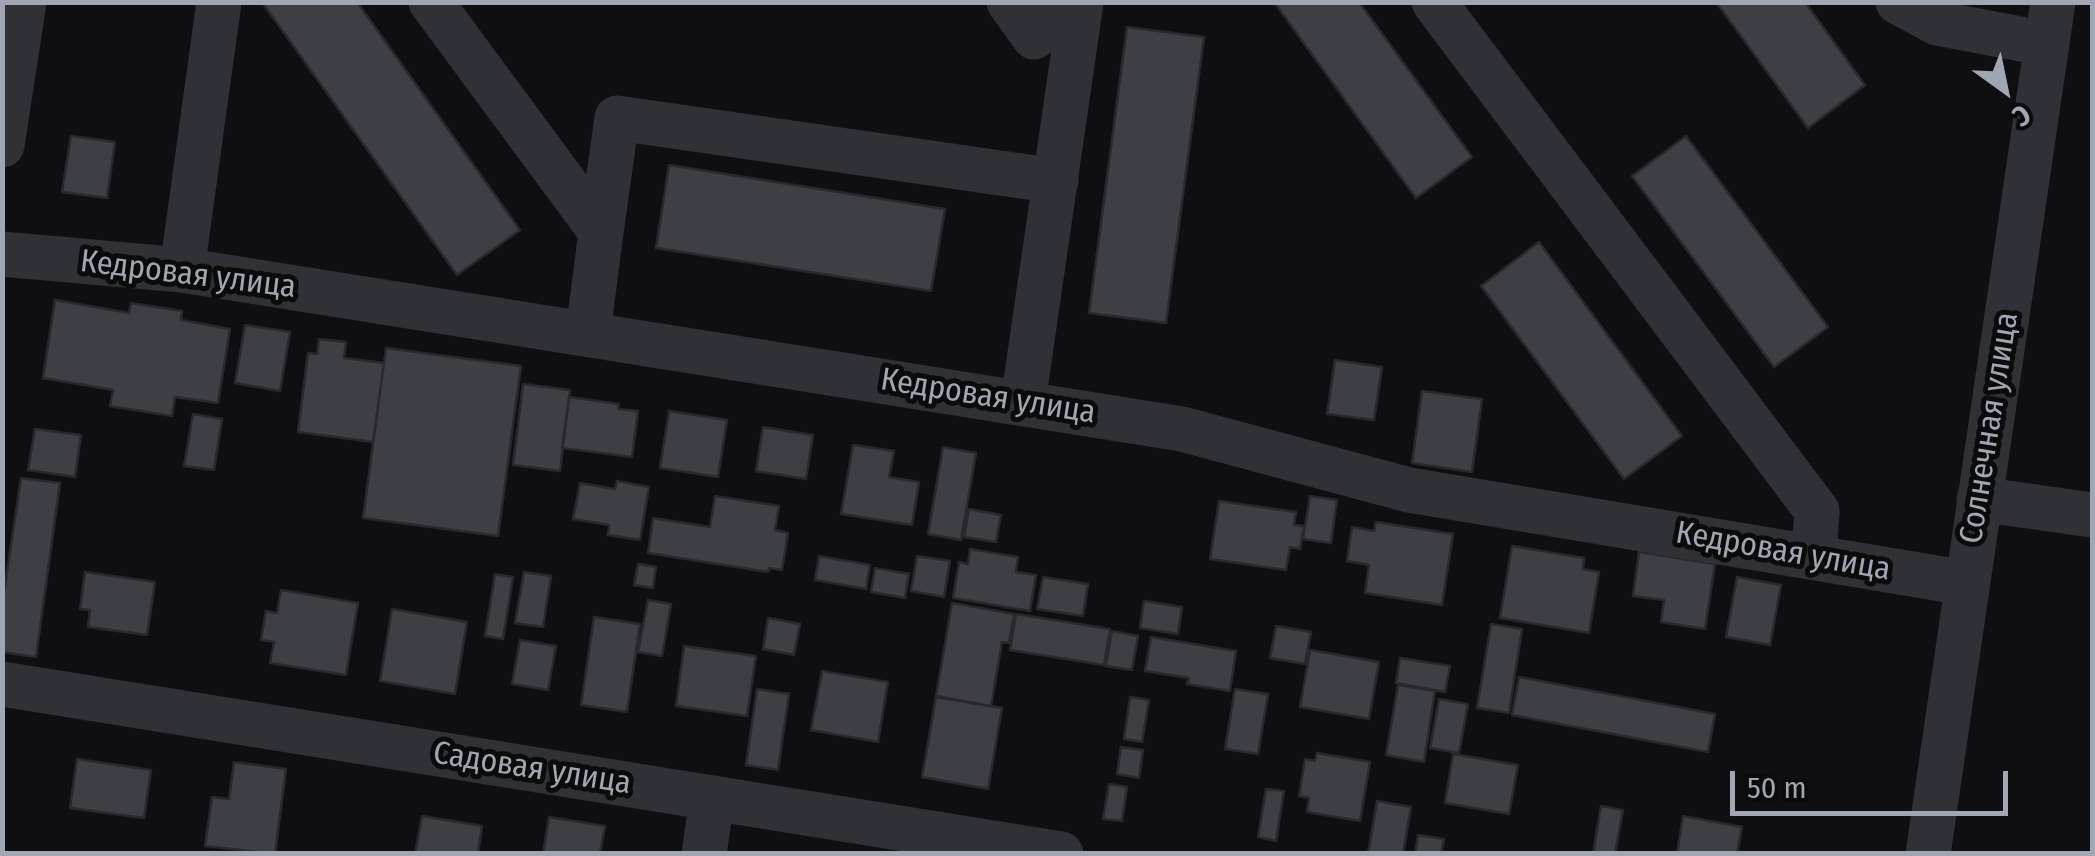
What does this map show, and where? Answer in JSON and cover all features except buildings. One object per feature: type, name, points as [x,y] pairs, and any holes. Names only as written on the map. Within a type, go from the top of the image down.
[{"type":"street","points":[[2,145],[24,2]]},
{"type":"street","points":[[182,270],[219,2]]},
{"type":"street","points":[[430,2],[601,232]]},
{"type":"street","points":[[1023,402],[1080,2],[1021,20],[1068,86]]},
{"type":"street","points":[[1434,2],[1817,511],[1814,556]]},
{"type":"street","points":[[1898,2],[1937,23],[2050,23]]},
{"type":"street","name":"Солнечная улица","points":[[1928,854],[2050,23]]},
{"type":"street","points":[[552,166],[617,118],[1056,181]]},
{"type":"street","points":[[588,334],[617,118]]},
{"type":"street","name":"Кедровая улица","points":[[2,254],[182,270],[1023,402],[1182,429],[1409,490],[1966,583]]},
{"type":"street","points":[[1979,499],[2092,515]]},
{"type":"street","name":"Садовая улица","points":[[2,684],[1032,851]]},
{"type":"street","points":[[704,854],[712,798]]}]
